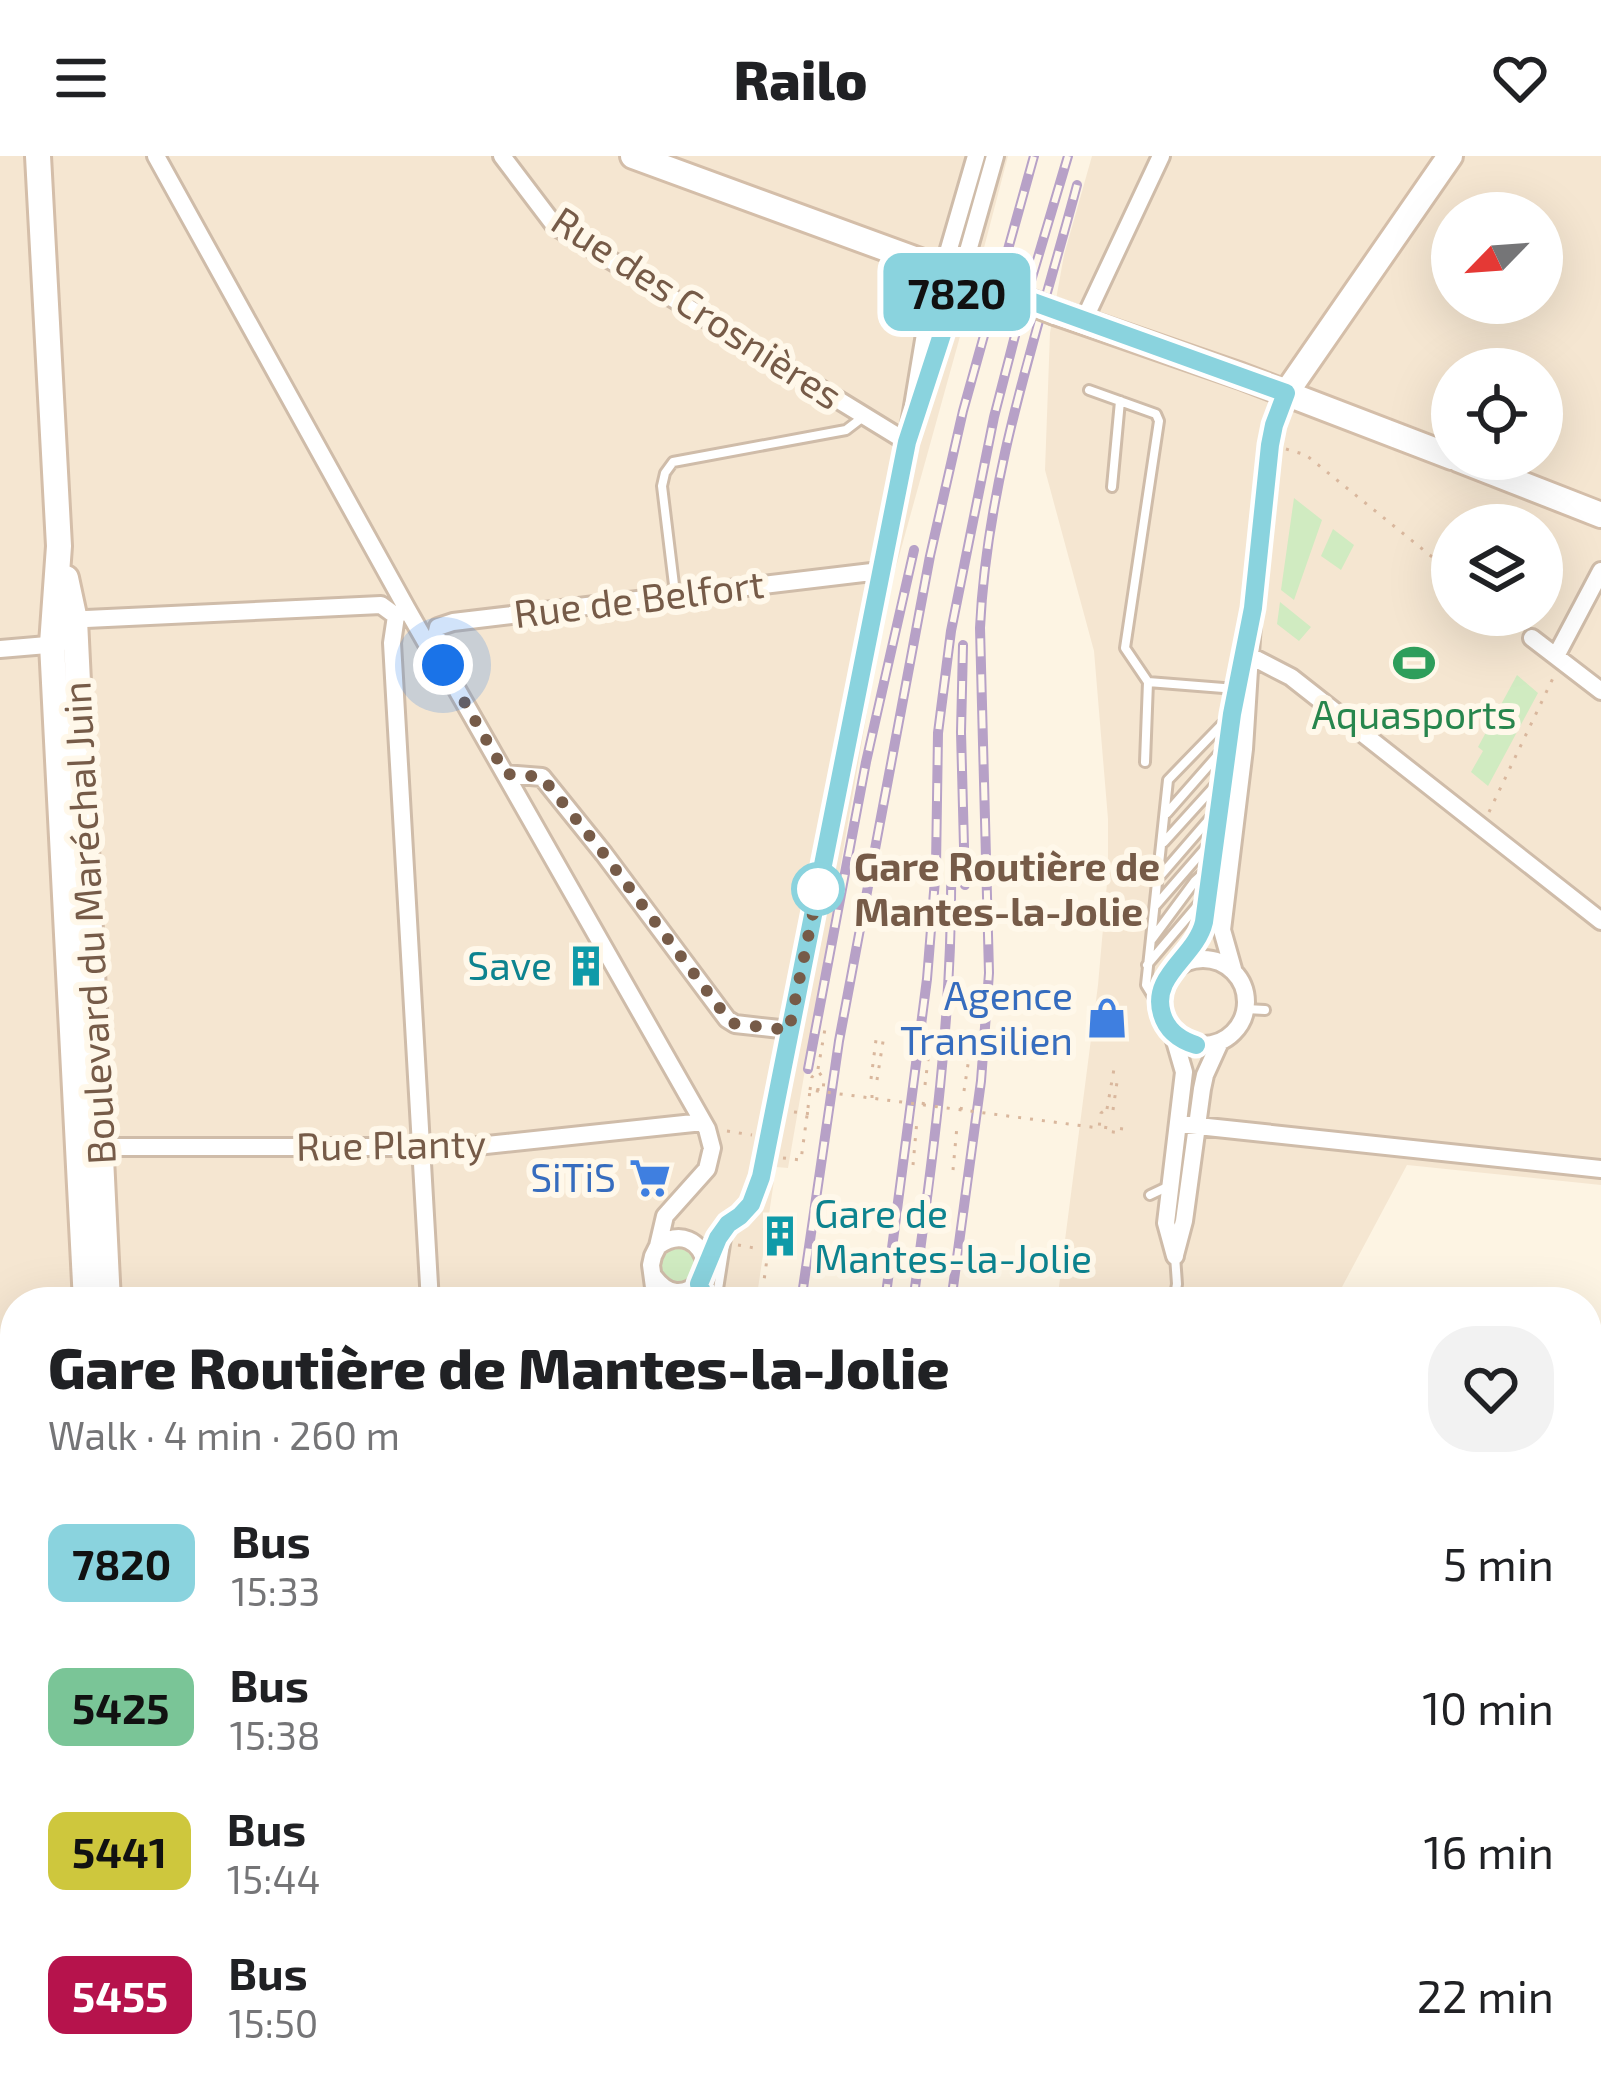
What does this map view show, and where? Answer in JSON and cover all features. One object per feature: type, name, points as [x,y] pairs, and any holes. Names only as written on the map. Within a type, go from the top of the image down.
[{"type":"main road","name":"Boulevard du Maréchal Juin","points":[[38,156],[89,1147],[86,1287]]},
{"type":"main road","points":[[633,156],[1431,449]]},
{"type":"main road","points":[[1286,393],[1450,156]]},
{"type":"main road","points":[[1512,480],[1601,514]]},
{"type":"main road","name":"Boulevard du Maréchal Juin","points":[[89,1147],[106,1287]]},
{"type":"street","points":[[155,156],[402,613],[443,665],[705,1125],[712,1148],[707,1169],[665,1216],[651,1264],[655,1287]]},
{"type":"street","name":"Rue des Crosnières","points":[[502,156],[555,226],[907,442]]},
{"type":"street","points":[[961,276],[976,156]]},
{"type":"street","points":[[695,1287],[728,1224],[751,1204],[761,1177],[762,1147],[907,442],[926,328],[961,276],[995,156]]},
{"type":"street","points":[[1083,322],[1161,156]]},
{"type":"street","points":[[1173,1034],[1196,1045],[1220,1042],[1256,1009],[1233,969],[1222,930],[1244,749],[1246,658],[1270,445],[1286,393]]},
{"type":"street","name":"Rue de Belfort","points":[[443,665],[438,627],[453,622],[880,571]]},
{"type":"street","points":[[1556,656],[1601,571]]},
{"type":"street","points":[[0,649],[64,632],[381,605],[402,613]]},
{"type":"street","points":[[402,613],[392,643],[429,1287]]},
{"type":"street","points":[[1532,638],[1601,691]]},
{"type":"street","points":[[1175,1256],[1184,1221],[1188,1124],[1184,1072],[1160,1008],[1164,980],[1201,934],[1204,922],[1232,714],[1246,658]]},
{"type":"street","points":[[1246,658],[1291,677],[1601,921]]},
{"type":"street","points":[[506,774],[542,777],[728,1019],[735,1024],[789,1030]]},
{"type":"street","points":[[1175,968],[1201,958],[1233,969]]},
{"type":"street","points":[[1175,1256],[1166,1222],[1171,1185],[1204,1075],[1220,1042]]},
{"type":"street","points":[[1188,1124],[1601,1169]]},
{"type":"street","name":"Rue Planty","points":[[89,1147],[430,1151],[705,1125]]},
{"type":"street","points":[[658,1246],[674,1238],[688,1239],[704,1253],[706,1265]]},
{"type":"street","points":[[654,1276],[665,1287]]},
{"type":"lane","points":[[1089,390],[1156,414],[1159,421],[1125,648],[1148,682],[1145,762]]},
{"type":"lane","points":[[1112,487],[1120,401]]},
{"type":"lane","points":[[675,594],[662,486],[673,462],[846,430],[865,416]]},
{"type":"lane","points":[[1148,682],[1236,689]]},
{"type":"lane","points":[[1160,1008],[1146,985],[1168,780],[1232,714]]},
{"type":"lane","points":[[1166,814],[1228,743]]},
{"type":"lane","points":[[1162,844],[1223,776]]},
{"type":"lane","points":[[1158,879],[1219,808]]},
{"type":"lane","points":[[1155,906],[1215,839]]},
{"type":"lane","points":[[1150,942],[1195,881],[1212,866]]},
{"type":"lane","points":[[1147,965],[1208,893]]},
{"type":"lane","points":[[1150,1195],[1171,1185]]},
{"type":"lane","points":[[718,1287],[728,1224]]},
{"type":"lane","points":[[1175,1256],[1176,1287]]},
{"type":"path","points":[[1270,445],[1306,455],[1431,556]]},
{"type":"path","points":[[1487,811],[1554,678],[1556,656]]},
{"type":"path","points":[[790,1159],[801,1160],[812,1077],[818,1071],[825,1029]]},
{"type":"path","points":[[877,1032],[874,1080],[884,1035]]},
{"type":"path","points":[[925,1085],[930,1043]]},
{"type":"path","points":[[964,1091],[970,1051]]},
{"type":"path","points":[[818,1071],[824,1078],[820,1089]]},
{"type":"path","points":[[1102,1127],[1101,1113],[1110,1110],[1116,1072]]},
{"type":"path","points":[[810,1090],[962,1107],[1120,1133],[1122,1125]]},
{"type":"path","points":[[796,1112],[810,1111]]},
{"type":"path","points":[[913,1165],[917,1120]]},
{"type":"path","points":[[705,1125],[752,1134],[762,1147]]},
{"type":"path","points":[[953,1170],[957,1126]]},
{"type":"path","points":[[762,1287],[772,1216]]},
{"type":"path","points":[[763,1228],[792,1232],[790,1219]]},
{"type":"path","points":[[733,1244],[760,1250]]},
{"type":"shaded area","points":[[0,156],[1008,156],[980,263],[979,308],[964,322],[886,603],[788,1168],[776,1167],[758,1287],[0,1287]]},
{"type":"shaded area","points":[[1092,156],[1601,156],[1601,1185],[1407,1165],[1342,1287],[1059,1287],[1098,985],[1108,819],[1094,651],[1045,470],[1050,333],[1064,255]]},
{"type":"green space","points":[[1294,498],[1322,520],[1294,600],[1281,590]]},
{"type":"green space","points":[[1333,529],[1354,545],[1341,570],[1321,556]]},
{"type":"green space","points":[[1280,602],[1311,627],[1299,641],[1277,624]]},
{"type":"green space","points":[[1517,675],[1538,693],[1488,786],[1471,772],[1483,751],[1478,747]]},
{"type":"green space","points":[[678,1249],[690,1254],[695,1266],[690,1278],[678,1283],[666,1278],[661,1266],[666,1254]]},
{"type":"railway","points":[[803,1287],[839,1041],[930,556],[963,411],[1034,156]]},
{"type":"railway","points":[[887,1287],[927,979],[936,867],[938,733],[951,631],[994,417],[1068,156]]},
{"type":"railway","points":[[953,1287],[981,1081],[989,973],[980,628],[985,571],[1003,460],[1077,185]]},
{"type":"railway","points":[[808,1069],[866,762],[914,550]]},
{"type":"railway","points":[[963,645],[965,885]]},
{"type":"railway","points":[[915,1287],[945,1030],[951,866]]},
{"type":"bus line","name":"7820","points":[[700,1287],[715,1244],[728,1224],[751,1204],[761,1177],[907,442],[961,276],[1286,393],[1270,445],[1253,608],[1232,714],[1204,922],[1201,934],[1164,980],[1160,993],[1164,1022],[1173,1034],[1196,1045]]},
{"type":"place","name":"Aquasports","points":[[1414,663]]},
{"type":"place","name":"Gare Routière de Mantes-la-Jolie","points":[[818,889]]},
{"type":"place","name":"Save","points":[[586,966]]},
{"type":"place","name":"Agence Transilien","points":[[1107,1018]]},
{"type":"place","name":"SiTiS","points":[[650,1178]]},
{"type":"place","name":"Gare de Mantes-la-Jolie","points":[[780,1236]]},
{"type":"route","points":[[443,665],[506,774],[542,777],[735,1024],[789,1030],[818,889]]}]
